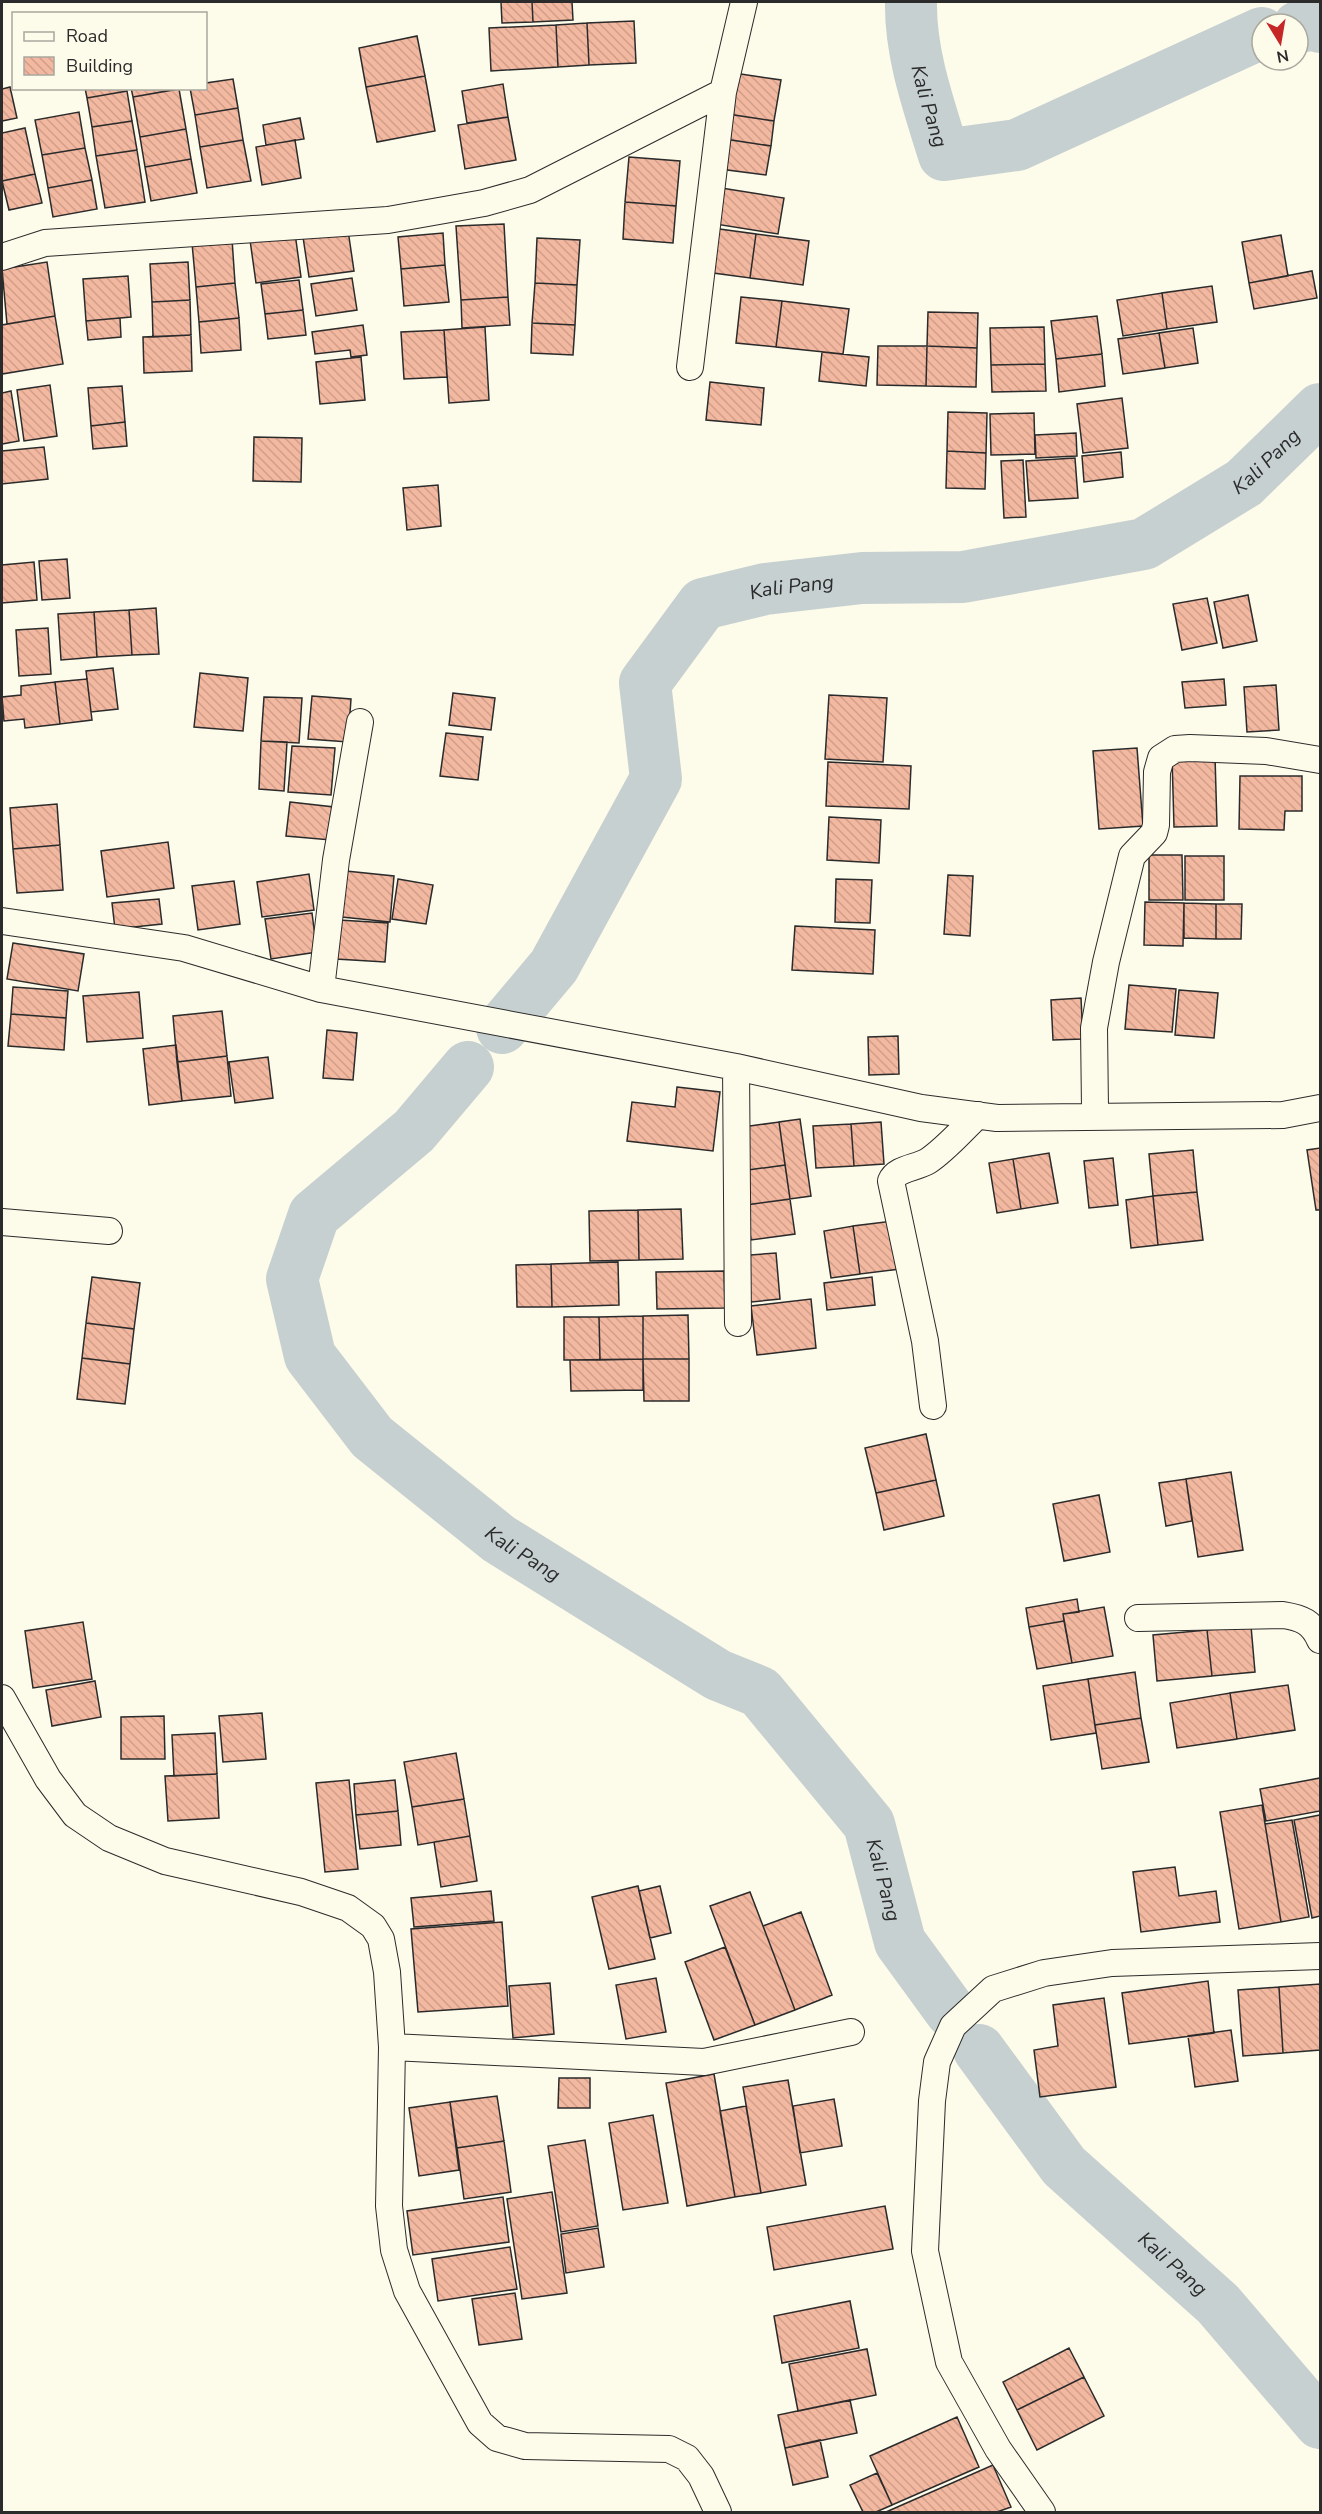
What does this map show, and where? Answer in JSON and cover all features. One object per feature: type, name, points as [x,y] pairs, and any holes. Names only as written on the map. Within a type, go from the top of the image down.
[{"type":"street","points":[[690,367],[723,92],[744,2]]},
{"type":"street","points":[[2,256],[45,243],[388,220],[484,203],[530,190],[723,92]]},
{"type":"street","points":[[321,989],[336,860],[360,722]]},
{"type":"street","points":[[1093,1116],[1095,1109],[1094,1028],[1106,962],[1132,856],[1154,833],[1157,771],[1161,758],[1175,749],[1190,748],[1266,751],[1320,760]]},
{"type":"street","points":[[2,921],[184,948],[321,989],[736,1067],[921,1108],[997,1118],[1284,1114],[1320,1108]]},
{"type":"street","points":[[736,1067],[738,1323]]},
{"type":"street","points":[[933,1406],[925,1341],[891,1181],[898,1172],[927,1161],[978,1116]]},
{"type":"street","points":[[2,1222],[109,1231]]},
{"type":"street","points":[[1138,1617],[1283,1615],[1302,1618],[1312,1625],[1320,1640]]},
{"type":"street","points":[[2,1698],[48,1779],[75,1815],[110,1838],[165,1861],[301,1892],[348,1908],[373,1926],[381,1939],[387,1972],[392,2047],[389,2206],[394,2250],[407,2291],[480,2424],[497,2438],[525,2446],[669,2450],[687,2458],[700,2476],[718,2512]]},
{"type":"street","points":[[1042,2512],[998,2449],[949,2362],[925,2251],[936,2062],[953,2026],[993,1989],[1044,1973],[1112,1963],[1320,1956]]},
{"type":"street","points":[[392,2047],[704,2062],[851,2032]]},
{"type":"building","points":[[501,2],[532,2],[533,22],[502,23]]},
{"type":"building","points":[[532,2],[572,2],[573,20],[533,22]]},
{"type":"building","points":[[634,21],[636,63],[589,65],[587,23]]},
{"type":"building","points":[[587,23],[589,65],[558,67],[556,25]]},
{"type":"building","points":[[556,25],[558,67],[491,71],[489,28]]},
{"type":"building","points":[[417,36],[425,76],[366,87],[359,48]]},
{"type":"building","points":[[734,73],[781,80],[774,121],[728,114]]},
{"type":"building","points":[[425,76],[435,131],[377,142],[366,87]]},
{"type":"building","points":[[233,79],[238,108],[195,115],[190,90],[207,90],[207,83]]},
{"type":"building","points":[[503,84],[508,117],[467,123],[462,91]]},
{"type":"building","points":[[10,87],[17,118],[2,121],[2,89]]},
{"type":"building","points":[[85,90],[127,90],[127,91],[87,98]]},
{"type":"building","points":[[131,90],[172,90],[133,97]]},
{"type":"building","points":[[179,90],[186,129],[140,137],[133,97]]},
{"type":"building","points":[[127,91],[132,121],[92,127],[87,98]]},
{"type":"building","points":[[238,108],[243,140],[200,147],[195,115]]},
{"type":"building","points":[[79,112],[85,148],[42,155],[35,120]]},
{"type":"building","points":[[728,114],[774,121],[771,146],[725,139]]},
{"type":"building","points":[[508,117],[516,160],[465,169],[458,125]]},
{"type":"building","points":[[300,118],[304,139],[266,145],[263,125]]},
{"type":"building","points":[[132,121],[137,150],[96,156],[92,127]]},
{"type":"building","points":[[25,128],[35,174],[2,181],[2,133]]},
{"type":"building","points":[[186,129],[191,159],[145,167],[140,137]]},
{"type":"building","points":[[725,139],[771,146],[766,175],[720,169]]},
{"type":"building","points":[[243,140],[251,181],[207,188],[200,147]]},
{"type":"building","points":[[295,140],[301,178],[262,185],[256,147]]},
{"type":"building","points":[[85,148],[92,180],[48,188],[42,155]]},
{"type":"building","points":[[137,150],[145,202],[105,208],[96,156]]},
{"type":"building","points":[[629,157],[680,161],[676,206],[625,202]]},
{"type":"building","points":[[191,159],[197,193],[151,201],[145,167]]},
{"type":"building","points":[[35,174],[42,203],[9,210],[2,181]]},
{"type":"building","points":[[92,180],[97,209],[53,217],[48,188]]},
{"type":"building","points":[[715,187],[784,198],[778,234],[709,223]]},
{"type":"building","points":[[625,202],[676,206],[673,243],[623,239]]},
{"type":"building","points":[[504,224],[508,297],[461,300],[456,226]]},
{"type":"building","points":[[712,228],[756,234],[750,278],[706,272]]},
{"type":"building","points":[[348,230],[354,271],[309,277],[303,237]]},
{"type":"building","points":[[295,233],[301,277],[256,283],[250,240]]},
{"type":"building","points":[[443,233],[445,265],[401,269],[398,237]]},
{"type":"building","points":[[756,234],[809,241],[803,285],[750,278]]},
{"type":"building","points":[[1281,235],[1288,276],[1249,283],[1242,242]]},
{"type":"building","points":[[537,238],[580,240],[577,285],[535,283]]},
{"type":"building","points":[[232,239],[235,283],[196,287],[192,243]]},
{"type":"building","points":[[47,262],[55,316],[7,324],[2,269]]},
{"type":"building","points":[[188,262],[190,300],[152,302],[150,264]]},
{"type":"building","points":[[445,265],[449,302],[404,306],[401,269]]},
{"type":"building","points":[[1312,271],[1317,298],[1254,309],[1249,283]]},
{"type":"building","points":[[128,276],[131,317],[86,321],[83,279]]},
{"type":"building","points":[[352,278],[357,310],[316,316],[311,284]]},
{"type":"building","points":[[299,280],[303,310],[265,314],[261,284]]},
{"type":"building","points":[[235,283],[239,318],[199,322],[196,287]]},
{"type":"building","points":[[535,283],[577,285],[575,325],[532,323]]},
{"type":"building","points":[[1212,286],[1217,322],[1167,329],[1162,293]]},
{"type":"building","points":[[1162,293],[1167,329],[1123,336],[1117,300]]},
{"type":"building","points":[[508,297],[510,325],[462,328],[461,300]]},
{"type":"building","points":[[741,297],[782,301],[776,347],[736,343]]},
{"type":"building","points":[[190,300],[191,335],[153,337],[152,302]]},
{"type":"building","points":[[782,301],[849,309],[843,354],[776,347]]},
{"type":"building","points":[[303,310],[306,335],[268,339],[265,314]]},
{"type":"building","points":[[928,312],[978,313],[977,348],[927,346]]},
{"type":"building","points":[[55,316],[63,364],[2,374],[2,325]]},
{"type":"building","points":[[1097,316],[1102,354],[1056,359],[1051,321]]},
{"type":"building","points":[[120,318],[121,337],[88,340],[86,321]]},
{"type":"building","points":[[239,318],[241,350],[201,353],[199,322]]},
{"type":"building","points":[[532,323],[575,325],[573,355],[531,353]]},
{"type":"building","points":[[363,325],[367,355],[351,357],[350,350],[315,354],[312,332]]},
{"type":"building","points":[[485,327],[489,400],[449,403],[444,330]]},
{"type":"building","points":[[1044,327],[1045,364],[991,365],[990,328]]},
{"type":"building","points":[[1193,328],[1198,363],[1165,368],[1159,333]]},
{"type":"building","points":[[444,330],[447,377],[404,379],[401,332]]},
{"type":"building","points":[[1159,333],[1165,368],[1123,374],[1118,339]]},
{"type":"building","points":[[191,335],[192,371],[144,373],[143,337]]},
{"type":"building","points":[[878,346],[927,346],[926,386],[877,385]]},
{"type":"building","points":[[927,346],[977,348],[976,387],[926,386]]},
{"type":"building","points":[[822,352],[869,357],[866,386],[819,381]]},
{"type":"building","points":[[1102,354],[1105,386],[1059,392],[1056,359]]},
{"type":"building","points":[[361,357],[365,400],[320,404],[316,362]]},
{"type":"building","points":[[1045,364],[1046,391],[992,392],[991,365]]},
{"type":"building","points":[[710,382],[764,388],[761,425],[706,420]]},
{"type":"building","points":[[50,385],[57,436],[24,441],[17,390]]},
{"type":"building","points":[[122,386],[125,422],[91,426],[88,388]]},
{"type":"building","points":[[11,391],[19,441],[2,444],[2,393]]},
{"type":"building","points":[[1122,398],[1128,448],[1083,453],[1077,404]]},
{"type":"building","points":[[948,412],[987,413],[986,453],[947,451]]},
{"type":"building","points":[[1034,413],[1035,454],[991,455],[990,414]]},
{"type":"building","points":[[125,422],[127,446],[93,449],[91,426]]},
{"type":"building","points":[[1076,433],[1077,456],[1036,458],[1035,435]]},
{"type":"building","points":[[254,437],[302,438],[301,482],[253,481]]},
{"type":"building","points":[[44,447],[48,479],[2,484],[2,451]]},
{"type":"building","points":[[947,451],[986,453],[985,489],[946,488]]},
{"type":"building","points":[[1121,452],[1123,477],[1084,482],[1082,456]]},
{"type":"building","points":[[1075,458],[1078,498],[1029,501],[1026,461]]},
{"type":"building","points":[[1023,460],[1026,517],[1004,518],[1001,461]]},
{"type":"building","points":[[438,485],[441,526],[407,530],[403,488]]},
{"type":"building","points":[[67,559],[70,598],[42,600],[39,561]]},
{"type":"building","points":[[34,562],[37,600],[2,603],[2,565]]},
{"type":"building","points":[[1248,595],[1257,641],[1223,648],[1214,602]]},
{"type":"building","points":[[1207,598],[1217,643],[1182,650],[1173,604]]},
{"type":"building","points":[[156,608],[159,654],[132,655],[129,610]]},
{"type":"building","points":[[129,610],[132,655],[97,657],[94,612]]},
{"type":"building","points":[[94,612],[97,657],[61,660],[58,614]]},
{"type":"building","points":[[48,628],[51,674],[19,676],[16,630]]},
{"type":"building","points":[[113,668],[118,709],[91,712],[86,671]]},
{"type":"building","points":[[200,673],[248,678],[243,731],[194,727]]},
{"type":"building","points":[[87,679],[92,720],[60,724],[55,682]]},
{"type":"building","points":[[1224,679],[1226,705],[1185,708],[1182,682]]},
{"type":"building","points":[[55,682],[60,724],[25,728],[24,719],[4,721],[2,697],[21,695],[21,686]]},
{"type":"building","points":[[1276,685],[1279,730],[1247,732],[1244,687]]},
{"type":"building","points":[[453,693],[495,698],[491,730],[449,725]]},
{"type":"building","points":[[829,695],[887,698],[883,762],[825,759]]},
{"type":"building","points":[[312,696],[351,699],[348,742],[308,739]]},
{"type":"building","points":[[264,697],[302,698],[299,743],[261,741]]},
{"type":"building","points":[[446,733],[483,737],[478,780],[440,776]]},
{"type":"building","points":[[261,741],[287,742],[284,791],[259,789]]},
{"type":"building","points":[[292,746],[335,748],[331,795],[288,792]]},
{"type":"building","points":[[1137,748],[1143,826],[1099,829],[1093,751]]},
{"type":"building","points":[[1215,756],[1217,826],[1174,827],[1172,757]]},
{"type":"building","points":[[828,762],[911,766],[909,809],[826,806]]},
{"type":"building","points":[[1240,776],[1302,776],[1302,811],[1285,811],[1284,830],[1239,829]]},
{"type":"building","points":[[290,802],[334,807],[331,840],[286,836]]},
{"type":"building","points":[[57,804],[60,845],[13,849],[10,808]]},
{"type":"building","points":[[829,817],[881,820],[879,863],[827,860]]},
{"type":"building","points":[[168,842],[174,888],[107,897],[101,851]]},
{"type":"building","points":[[60,845],[63,890],[17,893],[13,849]]},
{"type":"building","points":[[1149,855],[1182,855],[1183,900],[1149,900]]},
{"type":"building","points":[[1185,856],[1224,856],[1224,900],[1185,900]]},
{"type":"building","points":[[346,871],[394,876],[390,922],[342,917]]},
{"type":"building","points":[[309,874],[314,910],[262,917],[257,882]]},
{"type":"building","points":[[948,875],[973,876],[970,936],[944,934]]},
{"type":"building","points":[[398,879],[433,885],[426,924],[392,919]]},
{"type":"building","points":[[836,879],[872,880],[870,923],[835,922]]},
{"type":"building","points":[[234,881],[240,924],[198,930],[192,886]]},
{"type":"building","points":[[159,899],[162,924],[115,929],[112,903]]},
{"type":"building","points":[[1145,902],[1184,903],[1183,946],[1144,945]]},
{"type":"building","points":[[1184,903],[1216,904],[1216,939],[1184,938]]},
{"type":"building","points":[[1216,904],[1242,904],[1241,939],[1216,939]]},
{"type":"building","points":[[312,913],[317,952],[271,959],[265,919]]},
{"type":"building","points":[[339,920],[388,923],[385,962],[336,959]]},
{"type":"building","points":[[795,926],[875,930],[873,974],[792,970]]},
{"type":"building","points":[[13,943],[84,954],[78,991],[7,979]]},
{"type":"building","points":[[1129,985],[1176,989],[1172,1032],[1125,1029]]},
{"type":"building","points":[[13,987],[68,991],[66,1018],[11,1014]]},
{"type":"building","points":[[1179,990],[1218,993],[1214,1038],[1175,1035]]},
{"type":"building","points":[[139,992],[143,1038],[87,1042],[83,996]]},
{"type":"building","points":[[1081,998],[1083,1039],[1053,1040],[1051,1000]]},
{"type":"building","points":[[222,1011],[227,1056],[177,1062],[173,1016]]},
{"type":"building","points":[[11,1014],[66,1018],[64,1050],[8,1046]]},
{"type":"building","points":[[327,1030],[357,1033],[353,1080],[323,1078]]},
{"type":"building","points":[[898,1036],[899,1074],[869,1075],[868,1037]]},
{"type":"building","points":[[176,1045],[182,1101],[149,1105],[143,1049]]},
{"type":"building","points":[[227,1056],[231,1096],[182,1101],[177,1062]]},
{"type":"building","points":[[268,1057],[273,1098],[235,1103],[229,1062]]},
{"type":"building","points":[[677,1087],[720,1092],[713,1151],[627,1141],[632,1102],[675,1107]]},
{"type":"building","points":[[800,1119],[811,1196],[790,1199],[779,1122]]},
{"type":"building","points":[[779,1122],[785,1165],[741,1171],[736,1128]]},
{"type":"building","points":[[881,1122],[884,1164],[854,1166],[851,1124]]},
{"type":"building","points":[[851,1124],[854,1166],[816,1168],[813,1126]]},
{"type":"building","points":[[1320,1148],[1320,1210],[1316,1210],[1307,1150]]},
{"type":"building","points":[[1193,1150],[1197,1192],[1153,1196],[1149,1154]]},
{"type":"building","points":[[1049,1153],[1058,1203],[1021,1209],[1013,1159]]},
{"type":"building","points":[[1113,1158],[1118,1205],[1089,1208],[1084,1161]]},
{"type":"building","points":[[1013,1159],[1021,1209],[997,1213],[989,1163]]},
{"type":"building","points":[[785,1165],[790,1199],[746,1205],[741,1171]]},
{"type":"building","points":[[1197,1192],[1203,1240],[1158,1245],[1153,1196]]},
{"type":"building","points":[[1153,1196],[1158,1245],[1131,1248],[1126,1200]]},
{"type":"building","points":[[790,1199],[795,1234],[751,1240],[746,1205]]},
{"type":"building","points":[[681,1209],[683,1259],[639,1260],[638,1210]]},
{"type":"building","points":[[638,1210],[639,1260],[590,1261],[589,1211]]},
{"type":"building","points":[[893,1221],[900,1269],[860,1274],[853,1226]]},
{"type":"building","points":[[853,1226],[860,1274],[831,1278],[824,1231]]},
{"type":"building","points":[[776,1253],[780,1299],[741,1303],[737,1256]]},
{"type":"building","points":[[618,1262],[619,1305],[552,1307],[551,1264]]},
{"type":"building","points":[[551,1264],[552,1307],[517,1307],[516,1265]]},
{"type":"building","points":[[724,1271],[725,1308],[657,1309],[656,1272]]},
{"type":"building","points":[[92,1277],[140,1283],[134,1329],[86,1323]]},
{"type":"building","points":[[872,1277],[875,1305],[827,1310],[824,1283]]},
{"type":"building","points":[[811,1299],[816,1348],[757,1355],[751,1306]]},
{"type":"building","points":[[688,1315],[689,1359],[643,1359],[643,1316]]},
{"type":"building","points":[[643,1316],[643,1359],[600,1360],[599,1317]]},
{"type":"building","points":[[564,1317],[599,1317],[600,1360],[564,1360]]},
{"type":"building","points":[[86,1323],[134,1329],[130,1364],[82,1358]]},
{"type":"building","points":[[82,1358],[130,1364],[125,1404],[77,1399]]},
{"type":"building","points":[[643,1359],[643,1390],[571,1391],[570,1360]]},
{"type":"building","points":[[643,1359],[689,1359],[689,1401],[644,1401]]},
{"type":"building","points":[[926,1434],[936,1480],[876,1493],[865,1448]]},
{"type":"building","points":[[1231,1472],[1243,1550],[1198,1557],[1186,1479]]},
{"type":"building","points":[[1186,1479],[1192,1521],[1166,1526],[1159,1483]]},
{"type":"building","points":[[936,1480],[944,1516],[884,1530],[876,1493]]},
{"type":"building","points":[[1099,1495],[1110,1552],[1064,1561],[1053,1504]]},
{"type":"building","points":[[1077,1599],[1079,1612],[1063,1614],[1064,1621],[1029,1627],[1026,1608]]},
{"type":"building","points":[[1104,1607],[1113,1656],[1072,1663],[1063,1614]]},
{"type":"building","points":[[1064,1621],[1072,1663],[1037,1669],[1029,1627]]},
{"type":"building","points":[[83,1622],[92,1679],[33,1688],[25,1631]]},
{"type":"building","points":[[1251,1626],[1255,1672],[1212,1676],[1207,1630]]},
{"type":"building","points":[[1207,1630],[1212,1676],[1157,1681],[1153,1635]]},
{"type":"building","points":[[1135,1672],[1141,1718],[1095,1725],[1088,1679]]},
{"type":"building","points":[[1088,1679],[1096,1733],[1051,1740],[1043,1686]]},
{"type":"building","points":[[95,1681],[101,1717],[52,1726],[46,1690]]},
{"type":"building","points":[[1288,1685],[1295,1730],[1237,1739],[1230,1693]]},
{"type":"building","points":[[1230,1693],[1237,1739],[1177,1748],[1170,1703]]},
{"type":"building","points":[[262,1713],[266,1759],[223,1762],[219,1716]]},
{"type":"building","points":[[164,1716],[165,1759],[121,1759],[121,1717]]},
{"type":"building","points":[[1141,1718],[1149,1762],[1102,1769],[1095,1725]]},
{"type":"building","points":[[215,1733],[217,1774],[174,1776],[172,1735]]},
{"type":"building","points":[[456,1753],[464,1799],[412,1807],[404,1762]]},
{"type":"building","points":[[217,1774],[219,1818],[168,1821],[165,1776]]},
{"type":"building","points":[[1320,1778],[1320,1811],[1266,1821],[1260,1789]]},
{"type":"building","points":[[349,1780],[358,1869],[325,1872],[316,1783]]},
{"type":"building","points":[[395,1780],[398,1811],[356,1815],[354,1784]]},
{"type":"building","points":[[464,1799],[470,1836],[418,1845],[412,1807]]},
{"type":"building","points":[[1262,1805],[1281,1922],[1239,1929],[1220,1812]]},
{"type":"building","points":[[398,1811],[401,1845],[360,1849],[356,1815]]},
{"type":"building","points":[[1320,1815],[1320,1916],[1312,1918],[1294,1820]]},
{"type":"building","points":[[1292,1820],[1309,1917],[1281,1922],[1265,1824]]},
{"type":"building","points":[[470,1836],[477,1881],[441,1887],[434,1842]]},
{"type":"building","points":[[1175,1867],[1179,1896],[1216,1891],[1220,1922],[1141,1932],[1133,1872]]},
{"type":"building","points":[[638,1886],[655,1959],[609,1969],[592,1897]]},
{"type":"building","points":[[660,1886],[671,1933],[650,1938],[639,1891]]},
{"type":"building","points":[[491,1891],[494,1921],[414,1927],[411,1898]]},
{"type":"building","points":[[750,1892],[795,2010],[755,2025],[710,1906]]},
{"type":"building","points":[[801,1912],[832,1995],[795,2010],[763,1926]]},
{"type":"building","points":[[502,1922],[508,2006],[418,2012],[411,1929]]},
{"type":"building","points":[[725,1947],[755,2025],[714,2040],[685,1962]]},
{"type":"building","points":[[656,1978],[666,2032],[626,2039],[616,1985]]},
{"type":"building","points":[[1208,1981],[1214,2033],[1129,2044],[1122,1993]]},
{"type":"building","points":[[550,1983],[554,2034],[513,2038],[509,1986]]},
{"type":"building","points":[[1320,1984],[1320,2050],[1283,2053],[1279,1987]]},
{"type":"building","points":[[1279,1987],[1283,2053],[1243,2056],[1238,1990]]},
{"type":"building","points":[[1104,1998],[1116,2087],[1040,2097],[1034,2050],[1058,2046],[1053,2005]]},
{"type":"building","points":[[1231,2030],[1238,2081],[1195,2087],[1188,2036]]},
{"type":"building","points":[[714,2074],[735,2197],[687,2206],[666,2083]]},
{"type":"building","points":[[559,2078],[590,2078],[590,2108],[558,2108]]},
{"type":"building","points":[[788,2080],[806,2185],[761,2193],[743,2087]]},
{"type":"building","points":[[497,2096],[504,2141],[457,2148],[450,2102]]},
{"type":"building","points":[[834,2099],[842,2146],[800,2153],[793,2106]]},
{"type":"building","points":[[450,2102],[459,2170],[419,2176],[409,2108]]},
{"type":"building","points":[[746,2106],[761,2193],[735,2197],[720,2111]]},
{"type":"building","points":[[653,2115],[668,2203],[623,2210],[609,2123]]},
{"type":"building","points":[[585,2140],[598,2226],[561,2232],[548,2146]]},
{"type":"building","points":[[504,2141],[511,2192],[464,2199],[457,2148]]},
{"type":"building","points":[[552,2192],[567,2293],[522,2299],[507,2199]]},
{"type":"building","points":[[503,2197],[509,2242],[413,2255],[407,2211]]},
{"type":"building","points":[[885,2206],[893,2249],[774,2270],[767,2227]]},
{"type":"building","points":[[598,2228],[604,2267],[566,2273],[561,2234]]},
{"type":"building","points":[[510,2247],[517,2289],[438,2301],[432,2259]]},
{"type":"building","points":[[515,2293],[522,2339],[479,2345],[472,2299]]},
{"type":"building","points":[[850,2301],[859,2348],[782,2363],[774,2316]]},
{"type":"building","points":[[1069,2348],[1084,2377],[1017,2410],[1003,2382]]},
{"type":"building","points":[[867,2349],[876,2395],[798,2411],[789,2364]]},
{"type":"building","points":[[1084,2377],[1104,2416],[1037,2450],[1017,2410]]},
{"type":"building","points":[[850,2400],[857,2433],[785,2448],[778,2415]]},
{"type":"building","points":[[957,2417],[979,2467],[892,2505],[870,2456]]},
{"type":"building","points":[[820,2440],[828,2477],[793,2485],[785,2448]]},
{"type":"building","points":[[993,2465],[1011,2507],[997,2512],[886,2512]]},
{"type":"building","points":[[877,2473],[892,2505],[876,2512],[863,2512],[850,2485]]},
{"type":"waterway","name":"Kali Pang","points":[[911,2],[917,60],[944,155],[1017,145],[1250,38]]},
{"type":"waterway","name":"Kali Pang","points":[[1310,25],[1317,24],[1320,27]]},
{"type":"waterway","name":"Kali Pang","points":[[502,1028],[554,966],[656,779],[645,683],[703,604],[765,589],[862,578],[963,577],[1144,544],[1244,483],[1320,409]]},
{"type":"waterway","name":"Kali Pang","points":[[468,1067],[414,1131],[314,1215],[292,1279],[310,1356],[372,1437],[499,1539],[718,1675],[760,1692],[869,1824],[900,1942],[951,2012]]},
{"type":"waterway","name":"Kali Pang","points":[[979,2050],[1064,2166],[1218,2304],[1320,2423]]}]
